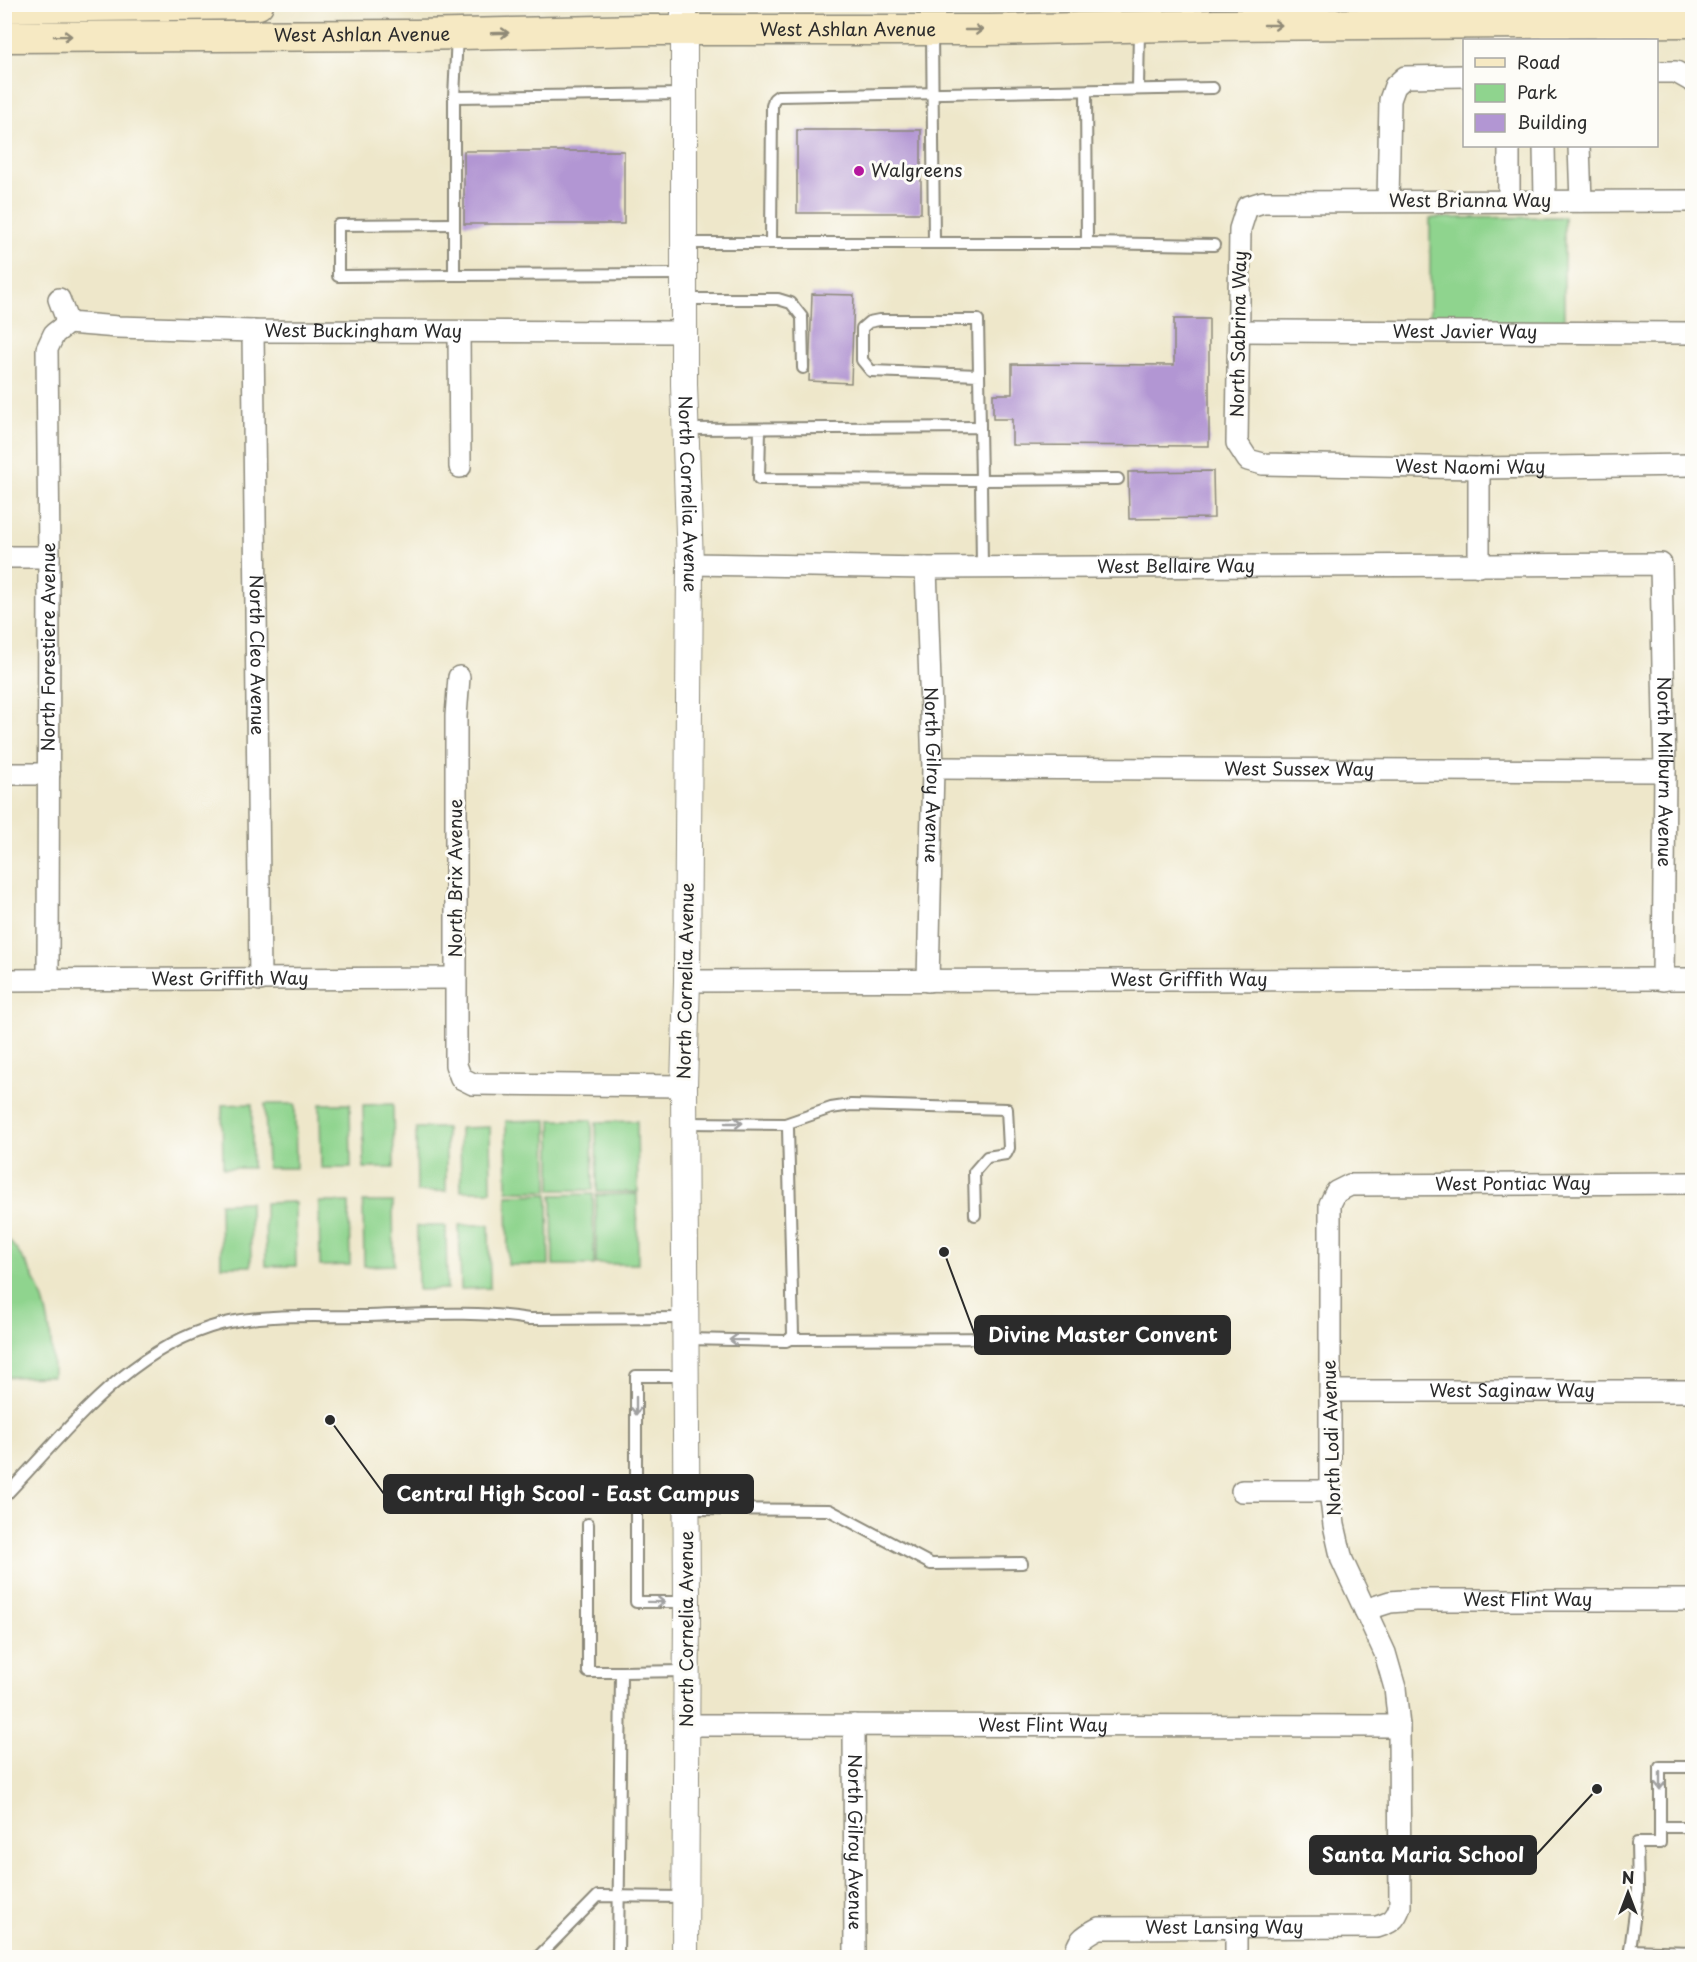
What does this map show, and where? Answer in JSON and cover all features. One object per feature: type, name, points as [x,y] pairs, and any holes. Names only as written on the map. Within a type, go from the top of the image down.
[{"type":"main road","points":[[4,7],[258,4]]},
{"type":"main road","points":[[1139,26],[1159,4]]},
{"type":"main road","name":"West Ashlan Avenue","points":[[4,37],[458,34],[685,17],[932,30],[1139,26],[1544,32],[1692,22]]},
{"type":"street","name":"North Cornelia Avenue","points":[[685,17],[683,243],[690,564],[684,1086],[687,1509],[685,1958]]},
{"type":"street","points":[[1658,72],[1676,72],[1691,80]]},
{"type":"street","points":[[1388,201],[1390,100],[1395,86],[1406,77],[1463,76]]},
{"type":"street","points":[[1509,147],[1509,201]]},
{"type":"street","points":[[1544,147],[1545,201]]},
{"type":"street","points":[[1579,147],[1581,201]]},
{"type":"street","name":"West Brianna Way","points":[[1248,207],[1263,202],[1692,201]]},
{"type":"street","name":"North Sabrina Way","points":[[1248,207],[1240,229],[1237,442],[1248,460]]},
{"type":"street","points":[[59,299],[68,323]]},
{"type":"street","name":"West Buckingham Way","points":[[68,323],[118,327],[253,331],[685,332]]},
{"type":"street","name":"North Forestiere Avenue","points":[[48,980],[47,349],[54,333],[68,323]]},
{"type":"street","name":"North Cleo Avenue","points":[[253,331],[260,980]]},
{"type":"street","name":"West Javier Way","points":[[1239,331],[1692,333]]},
{"type":"street","points":[[459,332],[460,466]]},
{"type":"street","name":"West Naomi Way","points":[[1248,460],[1263,464],[1479,468],[1692,465]]},
{"type":"street","points":[[1479,468],[1479,566]]},
{"type":"street","points":[[4,557],[49,557]]},
{"type":"street","name":"West Bellaire Way","points":[[690,564],[927,568],[1661,564]]},
{"type":"street","name":"North Milburn Avenue","points":[[1661,564],[1665,771],[1663,980]]},
{"type":"street","name":"North Gilroy Avenue","points":[[927,568],[933,768],[928,981]]},
{"type":"street","name":"North Brix Avenue","points":[[459,677],[456,716],[456,1065],[461,1078],[473,1084],[684,1086]]},
{"type":"street","name":"West Sussex Way","points":[[933,768],[1665,771]]},
{"type":"street","points":[[4,774],[49,774]]},
{"type":"street","name":"West Griffith Way","points":[[4,980],[456,978]]},
{"type":"street","name":"West Griffith Way","points":[[687,981],[1692,980]]},
{"type":"street","name":"West Pontiac Way","points":[[1336,1192],[1350,1185],[1692,1183]]},
{"type":"street","name":"North Lodi Avenue","points":[[1336,1192],[1330,1204],[1330,1491],[1334,1525],[1342,1560],[1385,1653],[1395,1689],[1399,1726],[1400,1906],[1397,1916],[1391,1923]]},
{"type":"street","name":"West Saginaw Way","points":[[1330,1391],[1692,1391]]},
{"type":"street","points":[[1242,1491],[1330,1491]]},
{"type":"street","name":"West Flint Way","points":[[1365,1610],[1390,1602],[1414,1600],[1692,1600]]},
{"type":"street","name":"West Flint Way","points":[[687,1725],[1399,1726]]},
{"type":"street","name":"North Gilroy Avenue","points":[[854,1725],[855,1958]]},
{"type":"street","name":"West Lansing Way","points":[[1076,1958],[1076,1950],[1082,1938],[1099,1928],[1377,1927],[1391,1923]]},
{"type":"street","points":[[1236,1927],[1236,1958]]},
{"type":"lane","points":[[1138,89],[1139,26]]},
{"type":"lane","points":[[932,30],[934,242]]},
{"type":"lane","points":[[454,275],[454,97],[458,34]]},
{"type":"lane","points":[[771,241],[772,106],[774,99],[778,96],[1213,88]]},
{"type":"lane","points":[[1086,91],[1087,243]]},
{"type":"lane","points":[[454,97],[684,94]]},
{"type":"lane","points":[[454,224],[338,225],[338,276],[454,275],[684,286],[778,299],[791,303],[802,317],[802,368]]},
{"type":"lane","points":[[683,243],[771,241],[1214,245]]},
{"type":"lane","points":[[979,375],[871,371],[862,360],[862,328],[869,322],[879,320],[978,321],[981,480],[982,568]]},
{"type":"lane","points":[[686,429],[980,427]]},
{"type":"lane","points":[[760,429],[759,479],[1118,479]]},
{"type":"lane","points":[[684,1123],[785,1124],[831,1108],[851,1105],[1007,1109],[1009,1148],[1006,1154],[987,1157],[974,1172],[975,1215]]},
{"type":"lane","points":[[785,1124],[788,1128],[789,1151],[793,1335],[790,1339]]},
{"type":"lane","points":[[4,1497],[92,1404],[119,1379],[156,1353],[220,1325],[262,1317],[509,1316],[686,1329],[786,1341],[790,1339],[1030,1338]]},
{"type":"lane","points":[[686,1377],[636,1376],[636,1602],[687,1602]]},
{"type":"lane","points":[[687,1509],[829,1510],[931,1564],[1022,1563]]},
{"type":"lane","points":[[588,1524],[588,1672],[686,1671]]},
{"type":"lane","points":[[618,1957],[621,1672]]},
{"type":"lane","points":[[1692,1767],[1660,1767],[1660,1843],[1637,1843],[1638,1890],[1629,1954],[1692,1952]]},
{"type":"lane","points":[[1661,1827],[1692,1827]]},
{"type":"lane","points":[[537,1958],[598,1896],[685,1897]]},
{"type":"green space","points":[[1564,217],[1564,328],[1430,328],[1430,218]]},
{"type":"green space","points":[[252,1104],[252,1168],[223,1168],[222,1105]]},
{"type":"green space","points":[[265,1104],[295,1104],[296,1168],[267,1168]]},
{"type":"green space","points":[[320,1104],[350,1104],[351,1168],[321,1168]]},
{"type":"green space","points":[[393,1104],[394,1168],[364,1168],[363,1105]]},
{"type":"green space","points":[[547,1120],[548,1191],[507,1191],[506,1121]]},
{"type":"green space","points":[[551,1120],[592,1120],[593,1190],[551,1190]]},
{"type":"green space","points":[[637,1121],[638,1192],[597,1192],[596,1122]]},
{"type":"green space","points":[[490,1127],[491,1191],[461,1191],[460,1128]]},
{"type":"green space","points":[[416,1128],[446,1128],[446,1191],[417,1192]]},
{"type":"green space","points":[[548,1194],[549,1265],[508,1265],[507,1195]]},
{"type":"green space","points":[[593,1194],[594,1265],[553,1265],[552,1195]]},
{"type":"green space","points":[[637,1194],[638,1264],[596,1264],[596,1195]]},
{"type":"green space","points":[[250,1202],[251,1266],[221,1266],[220,1203]]},
{"type":"green space","points":[[295,1202],[296,1266],[266,1266],[265,1203]]},
{"type":"green space","points":[[319,1202],[349,1202],[350,1265],[320,1266]]},
{"type":"green space","points":[[363,1202],[393,1202],[394,1265],[364,1266]]},
{"type":"green space","points":[[459,1225],[489,1225],[490,1288],[461,1289]]},
{"type":"green space","points":[[417,1226],[446,1226],[447,1289],[418,1290]]},
{"type":"green space","points":[[5,1236],[29,1268],[43,1301],[51,1336],[53,1376],[5,1377]]},
{"type":"building","name":"Walgreens","points":[[797,130],[921,130],[921,213],[797,213]]},
{"type":"building","points":[[464,151],[624,151],[624,224],[464,224]]},
{"type":"building","points":[[812,294],[854,295],[851,383],[809,381]]},
{"type":"building","points":[[1174,319],[1209,319],[1209,446],[1012,445],[1012,419],[993,419],[993,394],[1012,394],[1012,364],[1174,365]]},
{"type":"building","points":[[1213,471],[1214,518],[1129,519],[1128,472]]},
{"type":"place","name":"Walgreens","points":[[859,171]]},
{"type":"place","name":"Divine Master Convent","points":[[944,1252]]},
{"type":"place","name":"Central High Scool - East Campus","points":[[330,1420]]},
{"type":"place","name":"Santa Maria School","points":[[1597,1789]]}]
